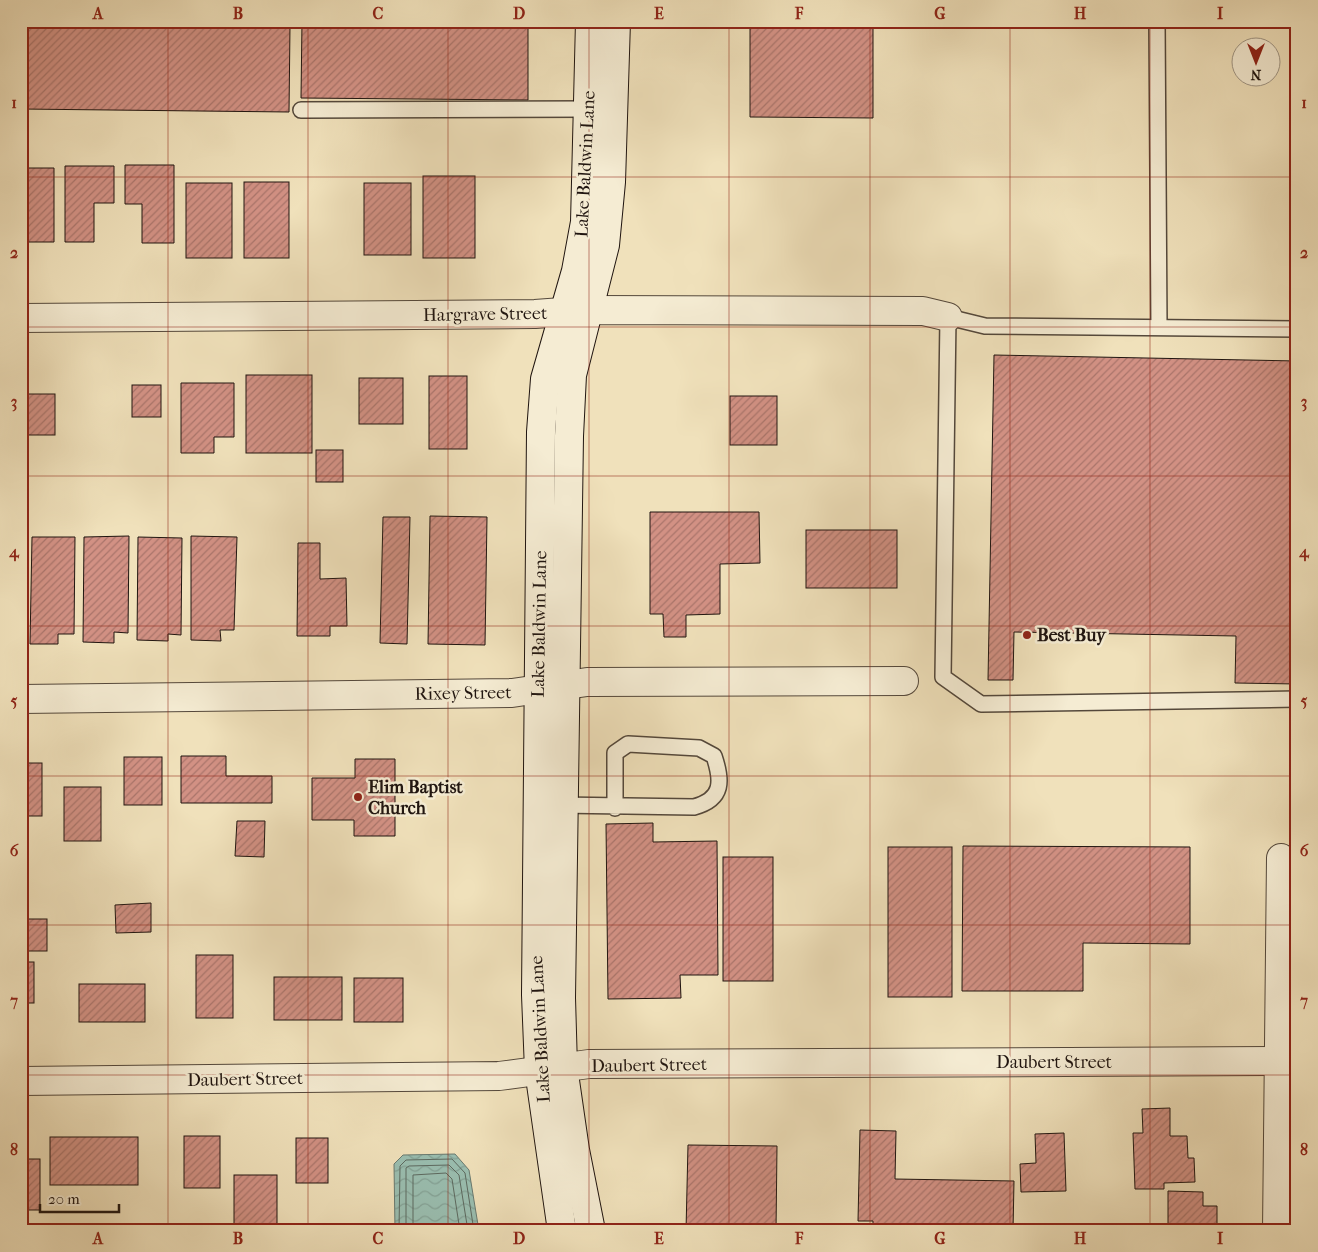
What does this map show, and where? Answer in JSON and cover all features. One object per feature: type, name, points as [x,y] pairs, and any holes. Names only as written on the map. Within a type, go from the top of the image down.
[{"type":"street","name":"Lake Baldwin Lane","points":[[577,311],[586,222],[590,21]]},
{"type":"street","name":"Lake Baldwin Lane","points":[[591,1231],[575,1150],[551,1069],[536,995],[550,806],[551,687],[541,432],[545,379],[605,245],[612,182],[616,21]]},
{"type":"street","name":"Hargrave Street","points":[[21,318],[516,314],[577,311],[923,311],[948,317]]},
{"type":"street","name":"Rixey Street","points":[[21,699],[512,693],[587,682],[904,681]]},
{"type":"street","points":[[1277,1231],[1281,858]]},
{"type":"street","name":"Daubert Street","points":[[21,1082],[499,1076],[588,1064],[1278,1060]]},
{"type":"street","name":"Lake Baldwin Lane","points":[[551,1069],[562,1231]]},
{"type":"lane","points":[[1157,21],[1159,327]]},
{"type":"lane","points":[[301,110],[589,109]]},
{"type":"lane","points":[[1297,329],[985,326],[948,317],[943,677],[981,704],[1297,699]]},
{"type":"lane","points":[[550,806],[615,808],[694,807],[706,804],[717,794],[720,775],[714,756],[699,748],[628,744],[615,753],[615,808]]},
{"type":"water","points":[[455,1154],[469,1170],[479,1231],[395,1231],[394,1164],[403,1155]]},
{"type":"building","points":[[302,21],[528,21],[528,100],[301,98]]},
{"type":"building","points":[[750,21],[873,21],[873,118],[750,117]]},
{"type":"building","points":[[21,23],[290,26],[289,112],[21,109]]},
{"type":"building","points":[[125,165],[174,165],[174,243],[142,243],[142,204],[125,204]]},
{"type":"building","points":[[65,166],[114,166],[114,203],[94,203],[94,242],[65,242]]},
{"type":"building","points":[[21,168],[54,168],[54,242],[23,242]]},
{"type":"building","points":[[423,176],[475,176],[475,258],[423,258]]},
{"type":"building","points":[[244,182],[289,182],[289,258],[244,258]]},
{"type":"building","points":[[186,183],[232,183],[232,258],[186,258]]},
{"type":"building","points":[[364,183],[411,183],[411,255],[364,255]]},
{"type":"building","points":[[994,355],[1297,361],[1297,684],[1235,683],[1236,636],[1014,632],[1013,680],[988,680]]},
{"type":"building","points":[[246,375],[312,375],[312,453],[246,453]]},
{"type":"building","points":[[429,376],[467,376],[467,449],[429,449]]},
{"type":"building","points":[[359,378],[403,378],[403,424],[359,424]]},
{"type":"building","points":[[181,383],[234,383],[234,437],[214,437],[214,453],[181,453]]},
{"type":"building","points":[[132,385],[161,385],[161,417],[132,417]]},
{"type":"building","points":[[21,394],[55,394],[55,435],[21,435]]},
{"type":"building","points":[[730,396],[777,396],[777,445],[730,445]]},
{"type":"building","points":[[316,450],[343,450],[343,482],[316,482]]},
{"type":"building","points":[[650,512],[759,512],[760,563],[720,564],[720,614],[686,615],[686,637],[664,637],[663,614],[650,614]]},
{"type":"building","points":[[430,516],[487,517],[485,645],[428,644]]},
{"type":"building","points":[[383,517],[410,517],[407,644],[380,643]]},
{"type":"building","points":[[806,530],[897,530],[897,588],[806,588]]},
{"type":"building","points":[[129,536],[128,633],[114,632],[114,643],[83,642],[84,537]]},
{"type":"building","points":[[191,536],[237,537],[234,630],[220,630],[221,641],[191,640]]},
{"type":"building","points":[[32,537],[75,537],[74,634],[58,634],[58,644],[30,644]]},
{"type":"building","points":[[138,537],[182,538],[181,635],[168,634],[168,641],[137,640]]},
{"type":"building","points":[[298,543],[320,543],[320,579],[346,578],[347,626],[330,626],[330,636],[297,636]]},
{"type":"building","points":[[181,756],[226,756],[226,776],[272,776],[272,803],[181,803]]},
{"type":"building","points":[[124,757],[162,757],[162,805],[124,805]]},
{"type":"building","points":[[355,759],[395,759],[395,836],[354,836],[354,820],[312,820],[312,778],[355,778]]},
{"type":"building","points":[[21,763],[42,763],[42,816],[21,816]]},
{"type":"building","points":[[64,787],[101,787],[101,841],[64,841]]},
{"type":"building","points":[[237,821],[265,821],[264,857],[235,856]]},
{"type":"building","points":[[653,823],[653,842],[717,841],[718,975],[680,975],[681,998],[608,999],[606,824]]},
{"type":"building","points":[[963,846],[1190,847],[1190,944],[1083,943],[1083,991],[962,991]]},
{"type":"building","points":[[888,847],[952,847],[952,997],[888,997]]},
{"type":"building","points":[[723,857],[773,857],[773,981],[723,981]]},
{"type":"building","points":[[151,903],[151,932],[116,933],[115,905]]},
{"type":"building","points":[[21,919],[47,919],[47,951],[21,951]]},
{"type":"building","points":[[196,955],[233,955],[233,1018],[196,1018]]},
{"type":"building","points":[[21,962],[34,962],[34,1003],[21,1003]]},
{"type":"building","points":[[274,977],[342,977],[342,1020],[274,1020]]},
{"type":"building","points":[[354,978],[403,978],[403,1022],[354,1022]]},
{"type":"building","points":[[79,984],[145,984],[145,1022],[79,1022]]},
{"type":"building","points":[[1170,1108],[1170,1136],[1187,1136],[1188,1158],[1194,1158],[1195,1182],[1164,1183],[1164,1189],[1135,1189],[1133,1133],[1143,1133],[1142,1109]]},
{"type":"building","points":[[860,1130],[896,1131],[895,1179],[1014,1181],[1013,1231],[873,1231],[873,1221],[858,1221]]},
{"type":"building","points":[[1064,1133],[1066,1191],[1021,1192],[1020,1164],[1036,1163],[1035,1134]]},
{"type":"building","points":[[184,1136],[220,1136],[220,1188],[184,1188]]},
{"type":"building","points":[[50,1137],[138,1137],[138,1185],[50,1185]]},
{"type":"building","points":[[296,1138],[328,1138],[328,1183],[296,1183]]},
{"type":"building","points":[[688,1145],[777,1146],[776,1231],[686,1231]]},
{"type":"building","points":[[21,1159],[40,1159],[40,1210],[21,1210]]},
{"type":"building","points":[[234,1175],[277,1175],[277,1226],[234,1226]]},
{"type":"building","points":[[1168,1191],[1203,1192],[1203,1206],[1217,1206],[1217,1231],[1168,1231]]},
{"type":"place","name":"Best Buy","points":[[1027,635]]},
{"type":"place","name":"Elim Baptist Church","points":[[358,797]]}]
